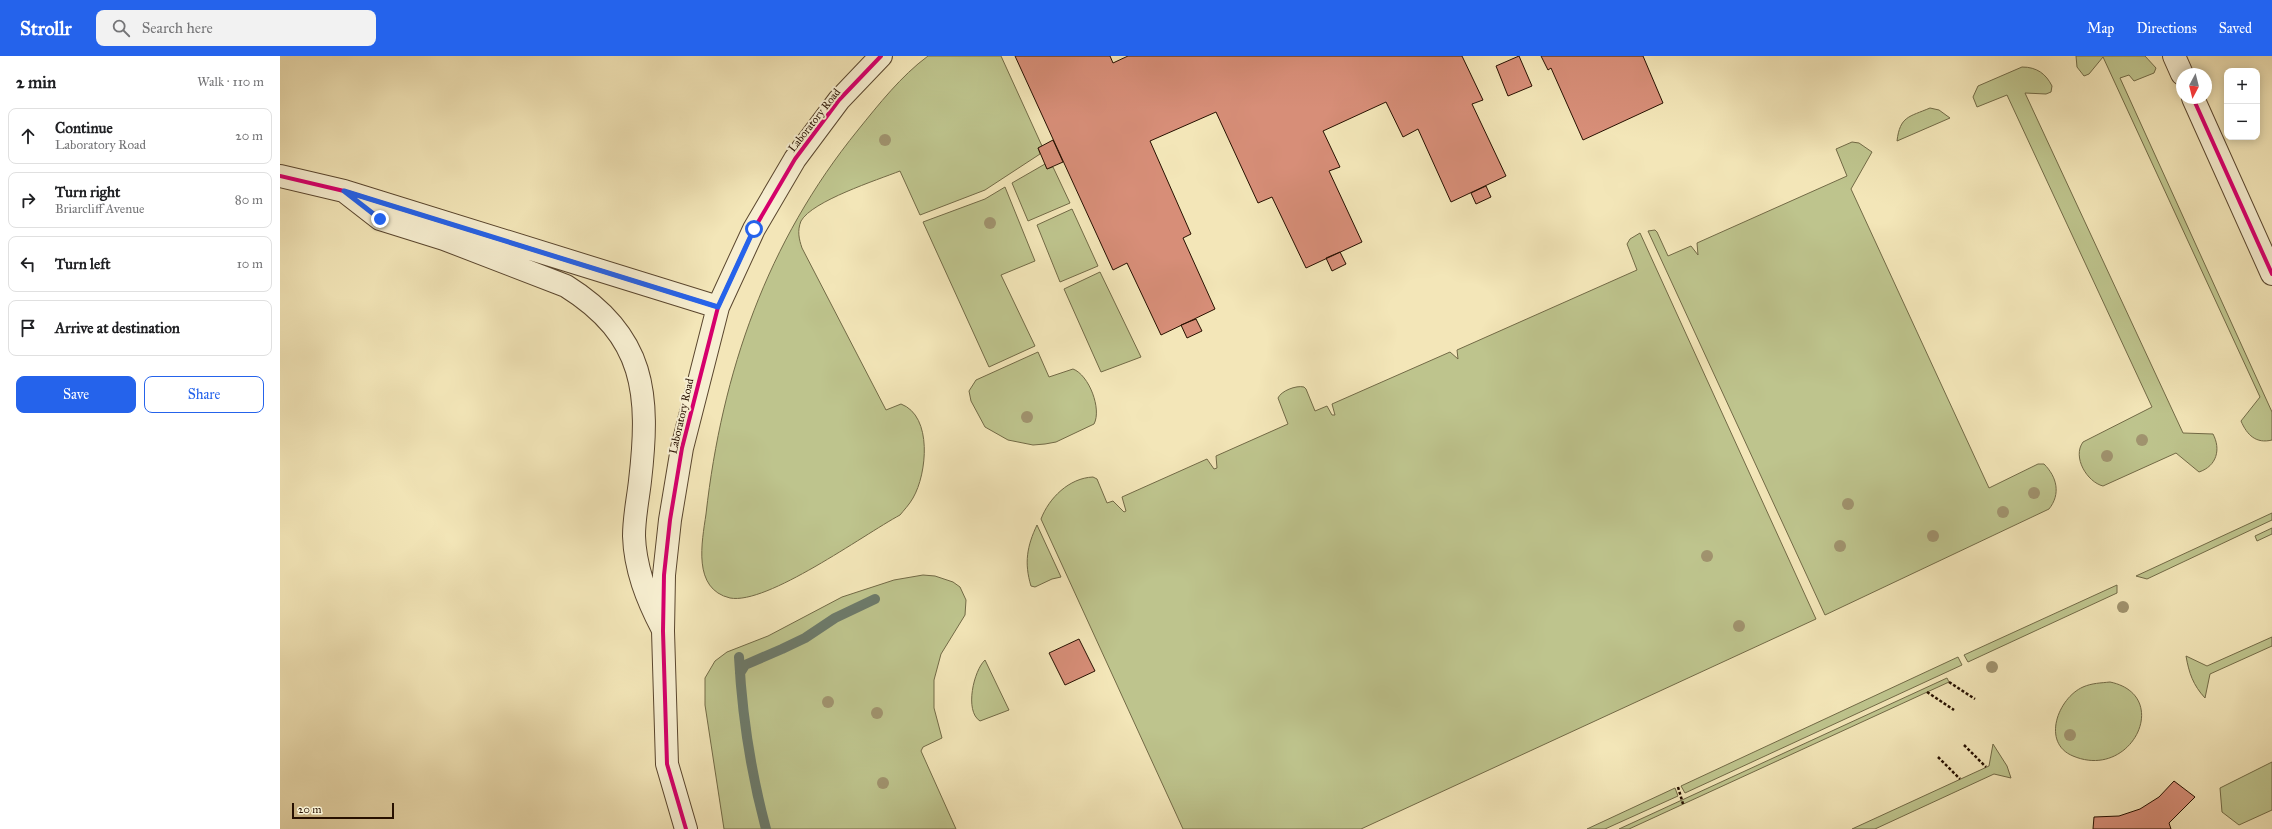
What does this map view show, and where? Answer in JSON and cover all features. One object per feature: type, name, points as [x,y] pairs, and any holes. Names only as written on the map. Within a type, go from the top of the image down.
[{"type":"street","name":"Laboratory Road","points":[[686,829],[668,764],[663,631],[664,575],[670,520],[682,448],[718,307],[754,229],[795,159],[839,100],[881,56]]},
{"type":"street","points":[[2174,56],[2179,68]]},
{"type":"street","points":[[2196,104],[2272,274]]},
{"type":"street","points":[[280,176],[344,191],[718,307]]},
{"type":"street","points":[[344,191],[380,219],[444,239],[566,286],[582,296],[599,311],[623,340],[634,360],[643,394],[645,428],[634,536],[637,558],[644,593],[663,631]]},
{"type":"path","points":[[1949,682],[1975,699]]},
{"type":"path","points":[[1927,692],[1954,710]]},
{"type":"path","points":[[1964,745],[1986,767]]},
{"type":"path","points":[[1938,756],[1960,779]]},
{"type":"path","points":[[1678,787],[1683,804]]},
{"type":"green space","points":[[928,56],[1001,56],[1042,146],[1038,148],[1040,154],[985,190],[920,215],[900,171],[846,192],[818,206],[807,213],[801,221],[799,228],[802,248],[886,410],[901,404],[911,410],[918,420],[923,433],[924,461],[918,488],[913,498],[900,515],[815,567],[767,591],[746,597],[730,598],[718,593],[710,585],[705,575],[702,563],[703,538],[713,461],[724,410],[737,360],[754,311],[774,263],[798,217],[826,173],[882,100],[909,72]]},
{"type":"green space","points":[[2076,56],[2145,56],[2156,68],[2154,73],[2134,81],[2129,75],[2120,78],[2272,412],[2272,440],[2261,441],[2253,437],[2246,430],[2241,421],[2260,397],[2103,57],[2089,74],[2084,76],[2077,67]]},
{"type":"green space","points":[[2022,67],[2037,70],[2047,78],[2052,86],[2051,92],[2046,94],[2025,93],[2183,433],[2213,434],[2217,445],[2216,456],[2210,466],[2199,472],[2176,453],[2103,486],[2092,480],[2083,468],[2079,455],[2083,442],[2152,407],[2007,95],[1977,107],[1973,97],[1978,86]]},
{"type":"green space","points":[[1930,108],[1939,110],[1950,118],[1897,141],[1900,127],[1907,118]]},
{"type":"green space","points":[[1852,142],[1859,143],[1872,152],[1851,189],[1989,488],[2038,464],[2044,464],[2052,474],[2056,486],[2056,492],[2053,503],[2049,509],[1825,615],[1648,231],[1655,230],[1657,232],[1668,256],[1691,246],[1698,255],[1697,243],[1847,176],[1836,149]]},
{"type":"green space","points":[[1045,164],[1047,169],[1053,167],[1070,203],[1028,221],[1012,183]]},
{"type":"green space","points":[[1005,187],[1035,261],[1001,275],[1035,346],[989,367],[923,222],[985,199]]},
{"type":"green space","points":[[1072,209],[1098,266],[1060,282],[1037,225]]},
{"type":"green space","points":[[1640,233],[1816,619],[1361,829],[1183,829],[1041,519],[1049,504],[1061,490],[1068,485],[1084,478],[1093,477],[1097,479],[1107,503],[1113,501],[1124,512],[1126,511],[1122,497],[1207,459],[1214,469],[1217,468],[1216,456],[1288,424],[1278,398],[1282,393],[1289,389],[1304,387],[1315,411],[1327,406],[1332,415],[1335,415],[1332,404],[1450,352],[1458,359],[1457,350],[1637,270],[1627,244],[1630,239]]},
{"type":"green space","points":[[1100,272],[1141,357],[1101,372],[1064,289]]},
{"type":"green space","points":[[1038,352],[1049,377],[1073,369],[1079,372],[1089,385],[1092,393],[1095,402],[1096,418],[1094,424],[1056,442],[1033,445],[1008,440],[985,427],[971,401],[969,391],[976,380]]},
{"type":"green space","points":[[2272,513],[2272,520],[2147,579],[2136,576]]},
{"type":"green space","points":[[1037,525],[1061,577],[1052,579],[1035,587],[1031,586],[1027,562],[1029,547]]},
{"type":"green space","points":[[2272,528],[2272,534],[2257,541],[2255,536]]},
{"type":"green space","points":[[923,575],[935,576],[953,582],[960,587],[966,600],[965,615],[941,654],[934,680],[934,708],[942,738],[923,747],[921,751],[956,829],[724,829],[705,705],[705,678],[715,661],[727,652],[768,636],[842,597],[894,580]]},
{"type":"green space","points":[[2117,585],[2117,593],[1968,662],[1964,655]]},
{"type":"green space","points":[[2272,637],[2272,646],[2210,674],[2205,698],[2197,688],[2192,678],[2186,656],[2207,666]]},
{"type":"green space","points":[[1958,657],[1962,665],[1685,793],[1681,786]]},
{"type":"green space","points":[[985,660],[1009,710],[980,721],[975,716],[972,709],[972,690],[977,672]]},
{"type":"green space","points":[[1947,678],[1949,682],[1629,829],[1619,829]]},
{"type":"green space","points":[[2110,682],[2129,690],[2139,703],[2142,718],[2137,733],[2127,747],[2113,757],[2094,761],[2073,756],[2063,750],[2058,741],[2056,731],[2060,710],[2074,693],[2083,687]]},
{"type":"green space","points":[[1993,744],[2007,766],[2011,778],[1994,774],[1875,829],[1852,829],[1989,766]]},
{"type":"green space","points":[[2272,762],[2272,810],[2239,825],[2222,812],[2220,788]]},
{"type":"green space","points":[[1675,788],[1678,796],[1605,829],[1587,829]]},
{"type":"building","points":[[1015,56],[1110,56],[1113,63],[1128,56],[1462,56],[1483,100],[1472,104],[1506,176],[1451,202],[1418,129],[1403,137],[1386,102],[1323,131],[1340,167],[1329,171],[1362,242],[1306,268],[1272,197],[1258,203],[1216,112],[1150,141],[1191,234],[1183,238],[1215,309],[1161,335],[1127,263],[1113,270]]},
{"type":"building","points":[[1519,56],[1532,86],[1508,96],[1496,66]]},
{"type":"building","points":[[1541,56],[1643,56],[1663,103],[1583,140],[1551,68],[1548,70]]},
{"type":"building","points":[[1053,140],[1063,162],[1047,169],[1038,148]]},
{"type":"building","points":[[1486,186],[1491,197],[1476,204],[1471,193]]},
{"type":"building","points":[[1340,252],[1346,264],[1332,271],[1326,258]]},
{"type":"building","points":[[1196,319],[1202,331],[1187,338],[1181,325]]},
{"type":"building","points":[[1079,639],[1095,671],[1065,685],[1049,653]]},
{"type":"building","points":[[2174,781],[2195,797],[2169,823],[2171,829],[2093,829],[2094,817],[2119,816],[2140,809],[2159,797]]},
{"type":"waterway","points":[[740,673],[745,665],[805,638],[835,618],[875,599]]},
{"type":"waterway","points":[[739,657],[742,700],[748,743],[766,829]]},
{"type":"cycle path","points":[[686,829],[667,764],[663,631],[664,575],[670,520],[682,448],[718,307],[754,229],[795,159],[839,100],[881,56]]},
{"type":"cycle path","points":[[2196,104],[2272,274]]},
{"type":"cycle path","points":[[280,176],[344,191],[718,307]]},
{"type":"route","points":[[380,219],[344,191],[718,307],[754,229]]}]
